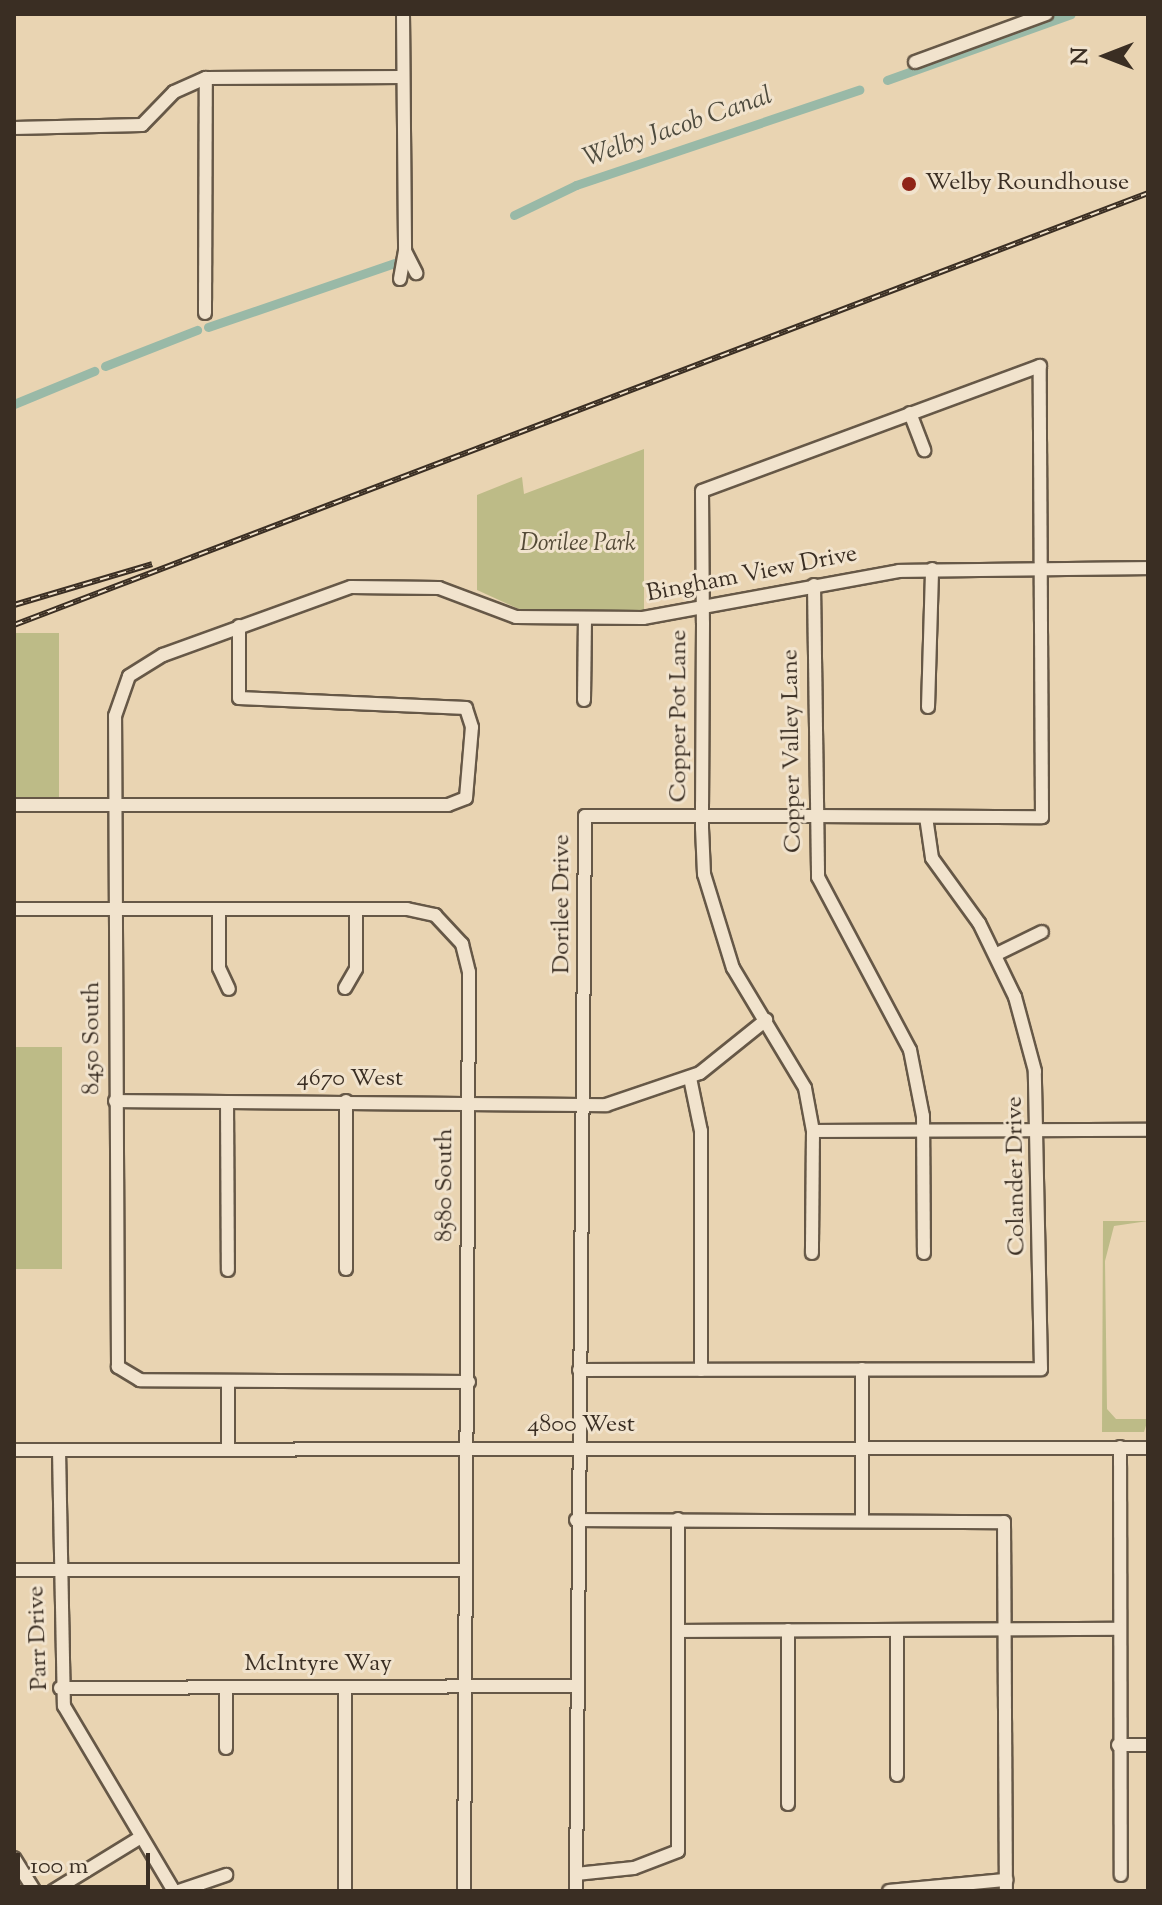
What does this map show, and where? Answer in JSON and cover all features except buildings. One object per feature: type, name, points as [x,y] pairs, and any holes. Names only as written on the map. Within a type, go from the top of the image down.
[{"type":"street","points":[[400,279],[405,250],[403,14]]},
{"type":"street","points":[[915,62],[1046,14]]},
{"type":"street","points":[[14,128],[142,125],[174,92],[206,78],[403,77]]},
{"type":"street","points":[[205,313],[206,78]]},
{"type":"street","points":[[405,250],[416,273]]},
{"type":"street","name":"Copper Pot Lane","points":[[812,1253],[813,1131],[800,1072],[766,1020],[715,924],[702,816],[702,491],[1040,366],[1043,569]]},
{"type":"street","points":[[910,413],[924,450]]},
{"type":"street","name":"Bingham View Drive","points":[[117,700],[143,663],[324,594],[381,585],[460,592],[516,617],[585,619],[703,611],[814,585],[932,569],[1148,568]]},
{"type":"street","points":[[928,707],[932,569]]},
{"type":"street","name":"Dorilee Drive","points":[[576,1891],[576,1448],[584,1106],[585,816],[1042,817],[1043,569]]},
{"type":"street","name":"Copper Valley Lane","points":[[814,585],[814,816],[829,910],[897,1016],[919,1084],[923,1130],[924,1253]]},
{"type":"street","points":[[584,700],[585,619]]},
{"type":"street","points":[[14,805],[461,802],[472,783],[466,708],[239,698],[239,626]]},
{"type":"street","name":"8450 South","points":[[117,700],[115,1352],[123,1373],[228,1383]]},
{"type":"street","name":"Colander Drive","points":[[862,1369],[1041,1369],[1041,1131],[1028,1035],[997,954],[932,858],[926,817]]},
{"type":"street","points":[[14,909],[356,909],[356,969],[345,988]]},
{"type":"street","points":[[219,909],[219,968],[229,989]]},
{"type":"street","name":"8580 South","points":[[356,909],[420,910],[449,925],[469,972],[469,1382],[464,1449],[464,1891]]},
{"type":"street","points":[[997,954],[1042,932]]},
{"type":"street","name":"4670 West","points":[[115,1101],[346,1101],[468,1107],[584,1106],[626,1101],[690,1078],[766,1020]]},
{"type":"street","points":[[690,1078],[701,1131],[701,1370]]},
{"type":"street","points":[[346,1101],[346,1269]]},
{"type":"street","points":[[227,1102],[228,1270]]},
{"type":"street","points":[[813,1131],[1148,1130]]},
{"type":"street","points":[[579,1370],[862,1369],[862,1519]]},
{"type":"street","points":[[228,1449],[228,1383],[469,1382]]},
{"type":"street","points":[[1120,1447],[1118,1745],[1121,1875]]},
{"type":"street","name":"4800 West","points":[[14,1450],[1148,1448]]},
{"type":"street","name":"Parr Drive","points":[[59,1450],[60,1688],[69,1718],[177,1891]]},
{"type":"street","points":[[576,1874],[634,1868],[678,1851],[678,1519]]},
{"type":"street","points":[[576,1520],[1004,1522],[1006,1885],[889,1891]]},
{"type":"street","points":[[14,1570],[464,1570]]},
{"type":"street","points":[[678,1631],[1119,1629]]},
{"type":"street","points":[[788,1630],[788,1804]]},
{"type":"street","points":[[897,1630],[897,1775]]},
{"type":"street","name":"McIntyre Way","points":[[60,1688],[576,1686]]},
{"type":"street","points":[[226,1687],[226,1748]]},
{"type":"street","points":[[345,1687],[345,1891]]},
{"type":"street","points":[[1118,1745],[1148,1745]]},
{"type":"street","points":[[53,1891],[141,1837]]},
{"type":"street","points":[[14,1858],[35,1891]]},
{"type":"street","points":[[177,1891],[226,1875]]},
{"type":"green space","name":"Dorilee Park","points":[[644,449],[644,610],[521,610],[477,590],[477,495],[522,477],[524,494]]},
{"type":"green space","points":[[14,633],[59,633],[59,800],[14,800]]},
{"type":"green space","points":[[14,1047],[62,1047],[62,1269],[14,1269]]},
{"type":"green space","points":[[1103,1221],[1148,1221],[1114,1226],[1105,1261],[1107,1409],[1116,1419],[1148,1419],[1144,1432],[1102,1432]]},
{"type":"waterway","name":"Welby Jacob Canal","points":[[887,80],[1071,14]]},
{"type":"waterway","name":"Welby Jacob Canal","points":[[514,215],[576,185],[859,90]]},
{"type":"waterway","name":"Welby Jacob Canal","points":[[208,327],[395,263]]},
{"type":"waterway","name":"Welby Jacob Canal","points":[[105,366],[197,330]]},
{"type":"waterway","name":"Welby Jacob Canal","points":[[14,404],[94,371]]},
{"type":"railway","points":[[14,625],[1148,193]]},
{"type":"railway","points":[[14,605],[152,564]]},
{"type":"place","name":"Welby Roundhouse","points":[[909,184]]}]
